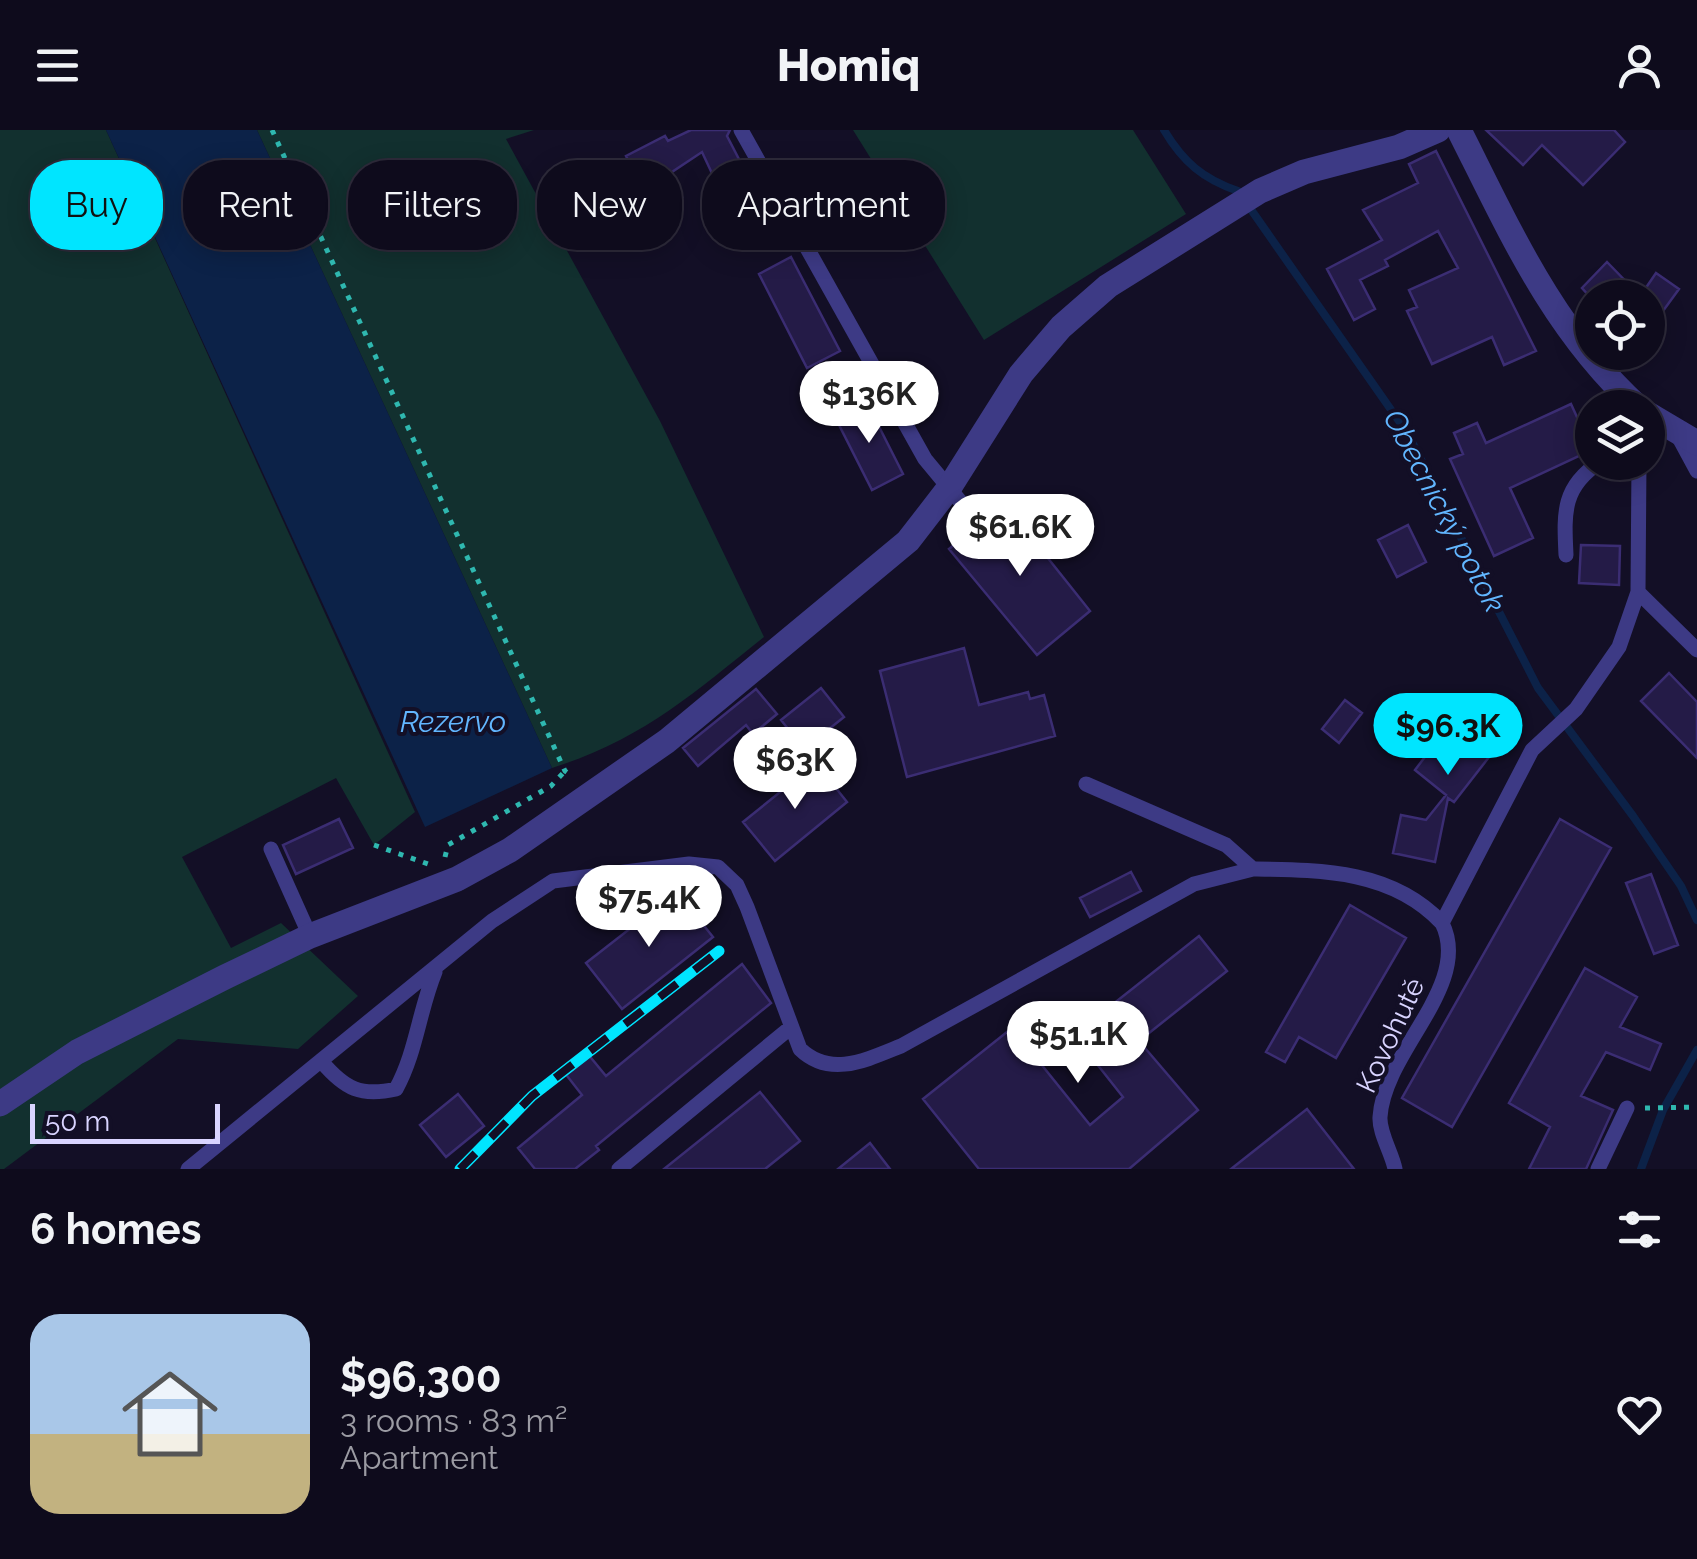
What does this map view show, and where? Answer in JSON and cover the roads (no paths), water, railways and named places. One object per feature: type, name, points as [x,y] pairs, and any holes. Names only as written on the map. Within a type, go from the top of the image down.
[{"type":"street","points":[[0,1104],[78,1052],[310,936],[457,878],[510,850],[667,741],[836,606],[957,497],[1022,374],[1062,327],[1108,286],[1260,191],[1304,172],[1399,147],[1438,130]]},
{"type":"street","points":[[1459,130],[1538,286],[1569,334],[1622,390]]},
{"type":"street","points":[[1665,425],[1687,439]]},
{"type":"lane","points":[[741,130],[925,459],[957,497]]},
{"type":"lane","points":[[1687,439],[1697,471]]},
{"type":"lane","points":[[1566,555],[1567,492],[1576,480]]},
{"type":"lane","points":[[188,1169],[492,921],[553,881],[689,864],[718,867],[737,885],[747,907],[800,1049],[813,1062],[831,1066],[860,1062],[901,1046],[1194,884],[1253,869],[1326,870],[1396,887],[1422,902],[1442,923],[1532,750],[1576,709],[1619,647],[1638,592],[1639,480]]},
{"type":"lane","points":[[1638,592],[1697,650]]},
{"type":"lane","points":[[1086,784],[1226,845],[1253,869]]},
{"type":"lane","points":[[271,848],[310,936]]},
{"type":"lane","name":"Kovohutě","points":[[1395,1169],[1379,1119],[1400,1058],[1448,971],[1450,940],[1442,923]]},
{"type":"lane","points":[[322,1062],[342,1086],[371,1095],[396,1089],[410,1064],[418,1015],[436,969]]},
{"type":"lane","points":[[619,1169],[790,1028]]},
{"type":"lane","points":[[1598,1169],[1633,1108]]},
{"type":"water","name":"Rezervo","points":[[106,130],[257,130],[271,160],[183,160],[183,250],[312,250],[552,768],[425,827],[161,250],[163,160],[120,160]]},
{"type":"waterway","name":"Obecnický potok","points":[[1164,130],[1195,168],[1238,191],[1408,434],[1538,688],[1681,886],[1697,920]]},
{"type":"waterway","name":"Obecnický potok","points":[[1641,1169],[1663,1110],[1697,1050]]},
{"type":"railway","points":[[460,1169],[532,1096],[719,951]]}]
